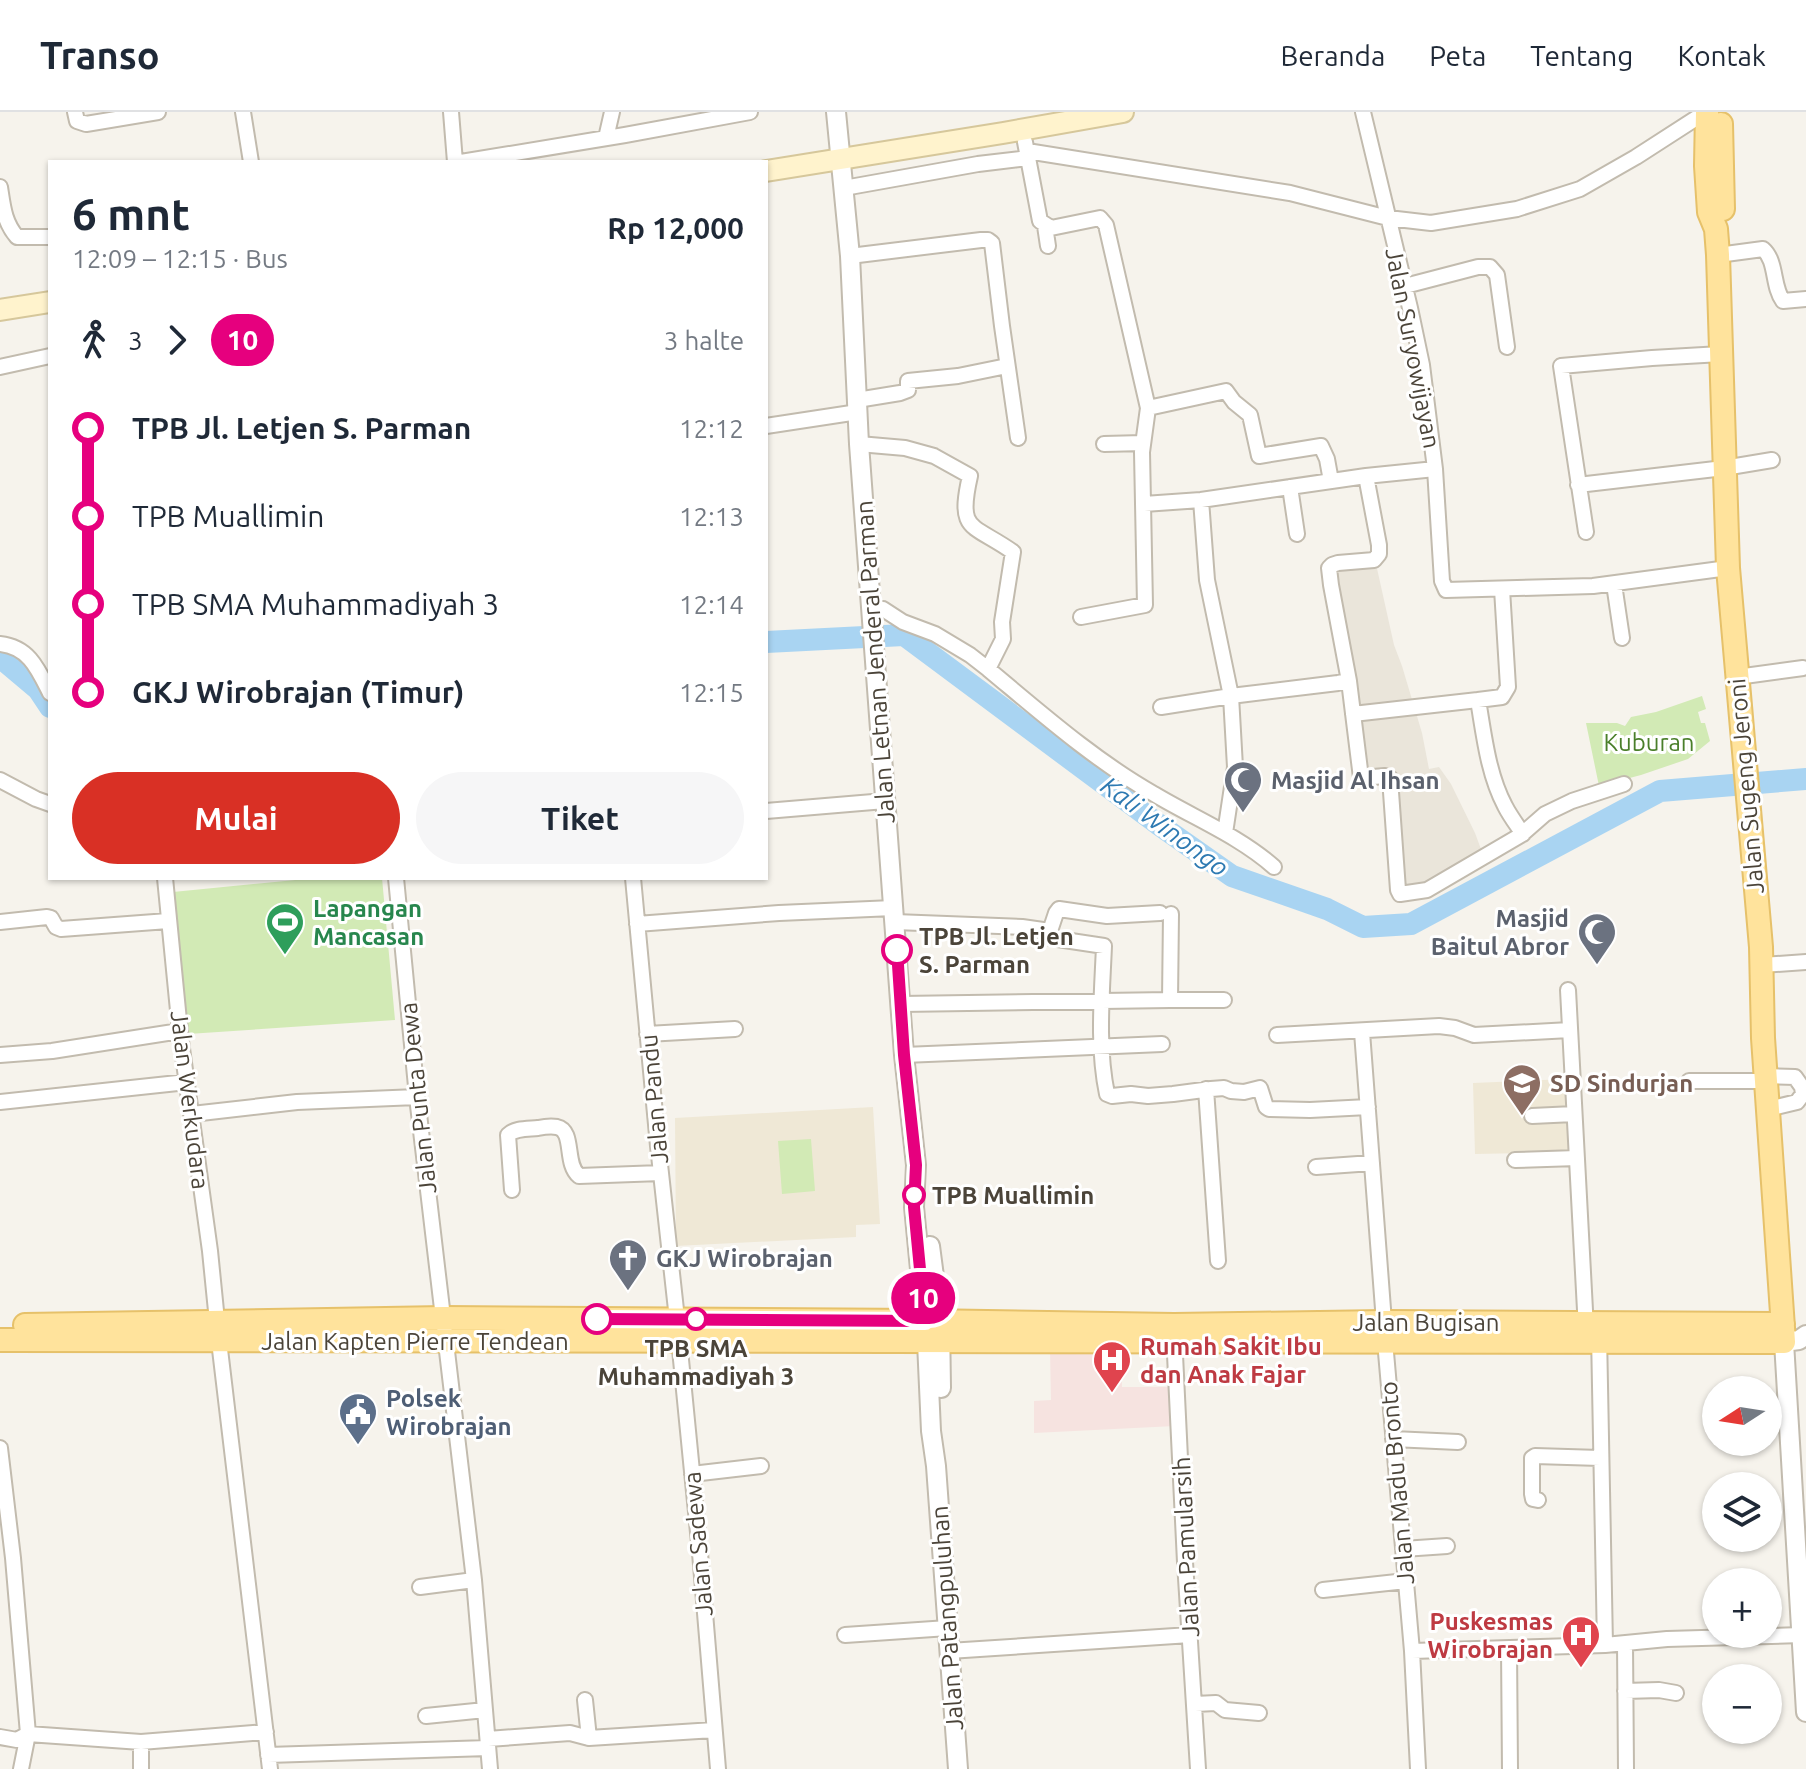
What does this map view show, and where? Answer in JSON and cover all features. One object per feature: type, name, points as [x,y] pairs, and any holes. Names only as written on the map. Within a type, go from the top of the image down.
[{"type":"main road","points":[[768,171],[1123,112]]},
{"type":"main road","name":"Jalan Sugeng Jeroni","points":[[1712,113],[1706,166],[1709,212],[1716,229],[1718,255],[1728,568],[1762,965],[1768,1109],[1791,1333]]},
{"type":"main road","points":[[0,311],[48,302]]},
{"type":"main road","name":"Jalan Kapten Pierre Tendean","points":[[0,1340],[218,1332],[444,1318],[677,1319],[933,1332]]},
{"type":"main road","name":"Jalan Kapten Pierre Tendean","points":[[0,1326],[445,1340],[678,1342],[933,1332]]},
{"type":"main road","name":"Jalan Bugisan","points":[[933,1332],[1046,1341],[1174,1333],[1791,1333]]},
{"type":"street","points":[[75,112],[77,121],[86,124],[158,112]]},
{"type":"street","points":[[243,112],[251,160]]},
{"type":"street","points":[[451,112],[458,160]]},
{"type":"street","points":[[606,138],[613,112]]},
{"type":"street","points":[[613,112],[625,135]]},
{"type":"street","points":[[470,160],[750,112]]},
{"type":"street","name":"Jalan Letnan Jenderal Parman","points":[[836,112],[850,256],[859,444],[904,1055],[916,1165],[914,1207],[933,1332]]},
{"type":"street","name":"Jalan Suryowijayan","points":[[1363,112],[1422,365],[1435,469],[1444,587],[1451,591],[1502,589]]},
{"type":"street","points":[[844,188],[1028,154],[1290,193],[1388,218],[1431,223],[1505,211],[1580,189],[1698,117],[1712,113]]},
{"type":"street","points":[[1022,130],[1038,214],[1045,226],[1048,246]]},
{"type":"street","points":[[0,187],[4,216],[17,237],[48,237]]},
{"type":"street","points":[[1045,226],[1056,227],[1100,218],[1106,225],[1148,408],[1143,443],[1145,605],[1081,617]]},
{"type":"street","points":[[850,256],[988,240],[992,243],[1018,438]]},
{"type":"street","points":[[1718,255],[1763,249],[1770,258],[1777,292],[1783,301],[1806,299]]},
{"type":"street","points":[[1405,286],[1478,267],[1490,267],[1497,275],[1507,347]]},
{"type":"street","points":[[1586,532],[1561,366],[1721,354]]},
{"type":"street","points":[[0,367],[48,356]]},
{"type":"street","points":[[768,426],[900,393],[908,390],[908,381],[958,376],[1007,366]]},
{"type":"street","points":[[1148,408],[1226,391],[1250,415],[1259,457],[1320,441],[1331,481]]},
{"type":"street","points":[[1104,444],[1143,443]]},
{"type":"street","points":[[859,444],[905,448],[934,456],[970,476],[965,513],[970,525],[1013,552],[1002,622],[1003,639],[988,669]]},
{"type":"street","points":[[1578,485],[1772,460]]},
{"type":"street","points":[[1144,504],[1201,500],[1435,469]]},
{"type":"street","points":[[1366,476],[1379,554],[1374,560],[1338,563],[1329,568],[1349,681],[1361,778],[1390,778],[1400,894],[1427,890],[1523,834],[1545,814],[1572,801],[1624,784]]},
{"type":"street","points":[[1290,487],[1297,534]]},
{"type":"street","points":[[1201,500],[1207,580],[1231,696],[1235,767],[1225,833]]},
{"type":"street","points":[[1353,714],[1502,697],[1508,687],[1502,589],[1571,588],[1728,568]]},
{"type":"street","points":[[1614,584],[1622,638]]},
{"type":"street","points":[[872,611],[883,609],[970,655],[1108,765],[1153,794],[1240,841],[1274,867]]},
{"type":"street","points":[[0,644],[25,653],[48,689]]},
{"type":"street","points":[[1737,677],[1803,668]]},
{"type":"street","points":[[1161,707],[1349,681]]},
{"type":"street","points":[[1478,700],[1497,788],[1523,834]]},
{"type":"street","points":[[0,780],[48,803]]},
{"type":"street","points":[[768,811],[885,801]]},
{"type":"street","name":"Jalan Werkudara","points":[[165,880],[180,1031],[210,1251],[269,1762]]},
{"type":"street","name":"Jalan Punta Dewa","points":[[396,880],[417,1097],[474,1580],[490,1769]]},
{"type":"street","name":"Jalan Pandu","points":[[633,880],[677,1319]]},
{"type":"street","points":[[1170,1000],[1165,914],[1107,916],[1059,909],[1049,937],[1104,946],[1102,1001],[1107,1094],[1148,1096],[1206,1089],[1224,1088],[1244,1092],[1260,1088],[1269,1109],[1368,1107]]},
{"type":"street","points":[[637,924],[779,913],[894,915],[1050,931]]},
{"type":"street","points":[[0,922],[47,917],[61,929],[168,921]]},
{"type":"street","points":[[1762,965],[1806,962]]},
{"type":"street","points":[[1568,990],[1577,1158],[1598,1332],[1614,1644]]},
{"type":"street","points":[[901,1004],[1224,1000]]},
{"type":"street","points":[[1277,1035],[1439,1026],[1474,1035],[1570,1030]]},
{"type":"street","points":[[647,1034],[735,1029]]},
{"type":"street","points":[[0,1055],[52,1051],[180,1031]]},
{"type":"street","name":"Jalan Madu Bronto","points":[[1362,1032],[1412,1651],[1418,1769]]},
{"type":"street","points":[[904,1055],[1162,1044]]},
{"type":"street","points":[[1689,1081],[1795,1077],[1804,1094],[1797,1102],[1768,1109]]},
{"type":"street","points":[[0,1102],[187,1082]]},
{"type":"street","points":[[1206,1089],[1218,1261]]},
{"type":"street","points":[[192,1114],[297,1102],[417,1097]]},
{"type":"street","points":[[1532,1116],[1574,1114]]},
{"type":"street","points":[[512,1190],[508,1135],[515,1130],[554,1126],[563,1130],[567,1136],[572,1169],[579,1176],[661,1173]]},
{"type":"street","points":[[1515,1160],[1577,1158]]},
{"type":"street","points":[[1316,1167],[1372,1163]]},
{"type":"street","name":"Jalan Sadewa","points":[[677,1319],[718,1769]]},
{"type":"street","points":[[1806,1329],[1797,1322],[1791,1333],[1806,1712]]},
{"type":"street","name":"Jalan Patangpuluhan","points":[[933,1332],[942,1439],[936,1466],[958,1769]]},
{"type":"street","points":[[1598,1332],[1600,1458],[1614,1644],[1625,1691],[1626,1769]]},
{"type":"street","name":"Jalan Pamularsih","points":[[1174,1333],[1198,1769]]},
{"type":"street","points":[[1393,1439],[1458,1442]]},
{"type":"street","points":[[0,1448],[28,1734],[21,1769]]},
{"type":"street","points":[[1538,1500],[1533,1499],[1532,1494],[1532,1458],[1600,1458]]},
{"type":"street","points":[[692,1474],[761,1466]]},
{"type":"street","points":[[1403,1549],[1447,1546]]},
{"type":"street","points":[[420,1587],[474,1580]]},
{"type":"street","points":[[1323,1590],[1406,1581]]},
{"type":"street","points":[[845,1635],[948,1628]]},
{"type":"street","points":[[949,1651],[1190,1635]]},
{"type":"street","points":[[1412,1651],[1802,1635]]},
{"type":"street","points":[[1509,1648],[1510,1769]]},
{"type":"street","points":[[1625,1691],[1676,1693]]},
{"type":"street","points":[[585,1700],[589,1738]]},
{"type":"street","points":[[1195,1704],[1216,1703],[1225,1710],[1259,1713]]},
{"type":"street","points":[[426,1716],[485,1710]]},
{"type":"street","points":[[269,1762],[488,1744],[570,1733],[589,1738],[714,1730]]},
{"type":"street","points":[[0,1737],[17,1740],[28,1734],[141,1742],[266,1732]]},
{"type":"street","points":[[141,1742],[141,1769]]},
{"type":"shaded area","points":[[1376,564],[1394,645],[1422,733],[1429,769],[1439,767],[1451,784],[1485,860],[1399,895],[1391,777],[1361,775],[1328,565]]},
{"type":"shaded area","name":"SD Sindurjan","points":[[1568,1079],[1572,1152],[1475,1154],[1473,1083]]},
{"type":"shaded area","points":[[873,1107],[880,1224],[856,1225],[856,1237],[676,1246],[675,1118]]},
{"type":"shaded area","name":"Rumah Sakit Ibu dan Anak Fajar","points":[[1050,1349],[1121,1349],[1122,1387],[1173,1387],[1175,1426],[1034,1433],[1034,1401],[1051,1400]]},
{"type":"green space","name":"Kuburan","points":[[1702,696],[1706,709],[1698,712],[1710,741],[1688,759],[1599,786],[1586,723],[1625,726],[1631,717]]},
{"type":"green space","name":"Lapangan Mancasan","points":[[296,880],[382,880],[395,1020],[188,1034],[173,892]]},
{"type":"green space","points":[[811,1139],[815,1191],[782,1194],[778,1141]]},
{"type":"waterway","name":"Kali Winongo","points":[[768,642],[904,635],[1232,876],[1327,909],[1363,927],[1411,924],[1660,791],[1806,779]]},
{"type":"waterway","name":"Kali Winongo","points":[[0,657],[38,689],[48,704]]},
{"type":"bus line","name":"10","points":[[597,1319],[925,1321],[914,1207],[916,1165],[897,950]]},
{"type":"place","name":"Masjid Al Ihsan","points":[[1243,814]]},
{"type":"place","name":"TPB Jl. Letjen S. Parman","points":[[897,950]]},
{"type":"place","name":"Lapangan Mancasan","points":[[285,956]]},
{"type":"place","name":"Masjid Baitul Abror","points":[[1597,966]]},
{"type":"place","name":"SD Sindurjan","points":[[1522,1117]]},
{"type":"place","name":"TPB Muallimin","points":[[914,1195]]},
{"type":"place","name":"GKJ Wirobrajan","points":[[628,1292]]},
{"type":"place","name":"TPB SMA Muhammadiyah 3","points":[[696,1319]]},
{"type":"place","name":"Rumah Sakit Ibu dan Anak Fajar","points":[[1112,1394]]},
{"type":"place","name":"Polsek Wirobrajan","points":[[358,1446]]},
{"type":"place","name":"Puskesmas Wirobrajan","points":[[1581,1669]]}]
